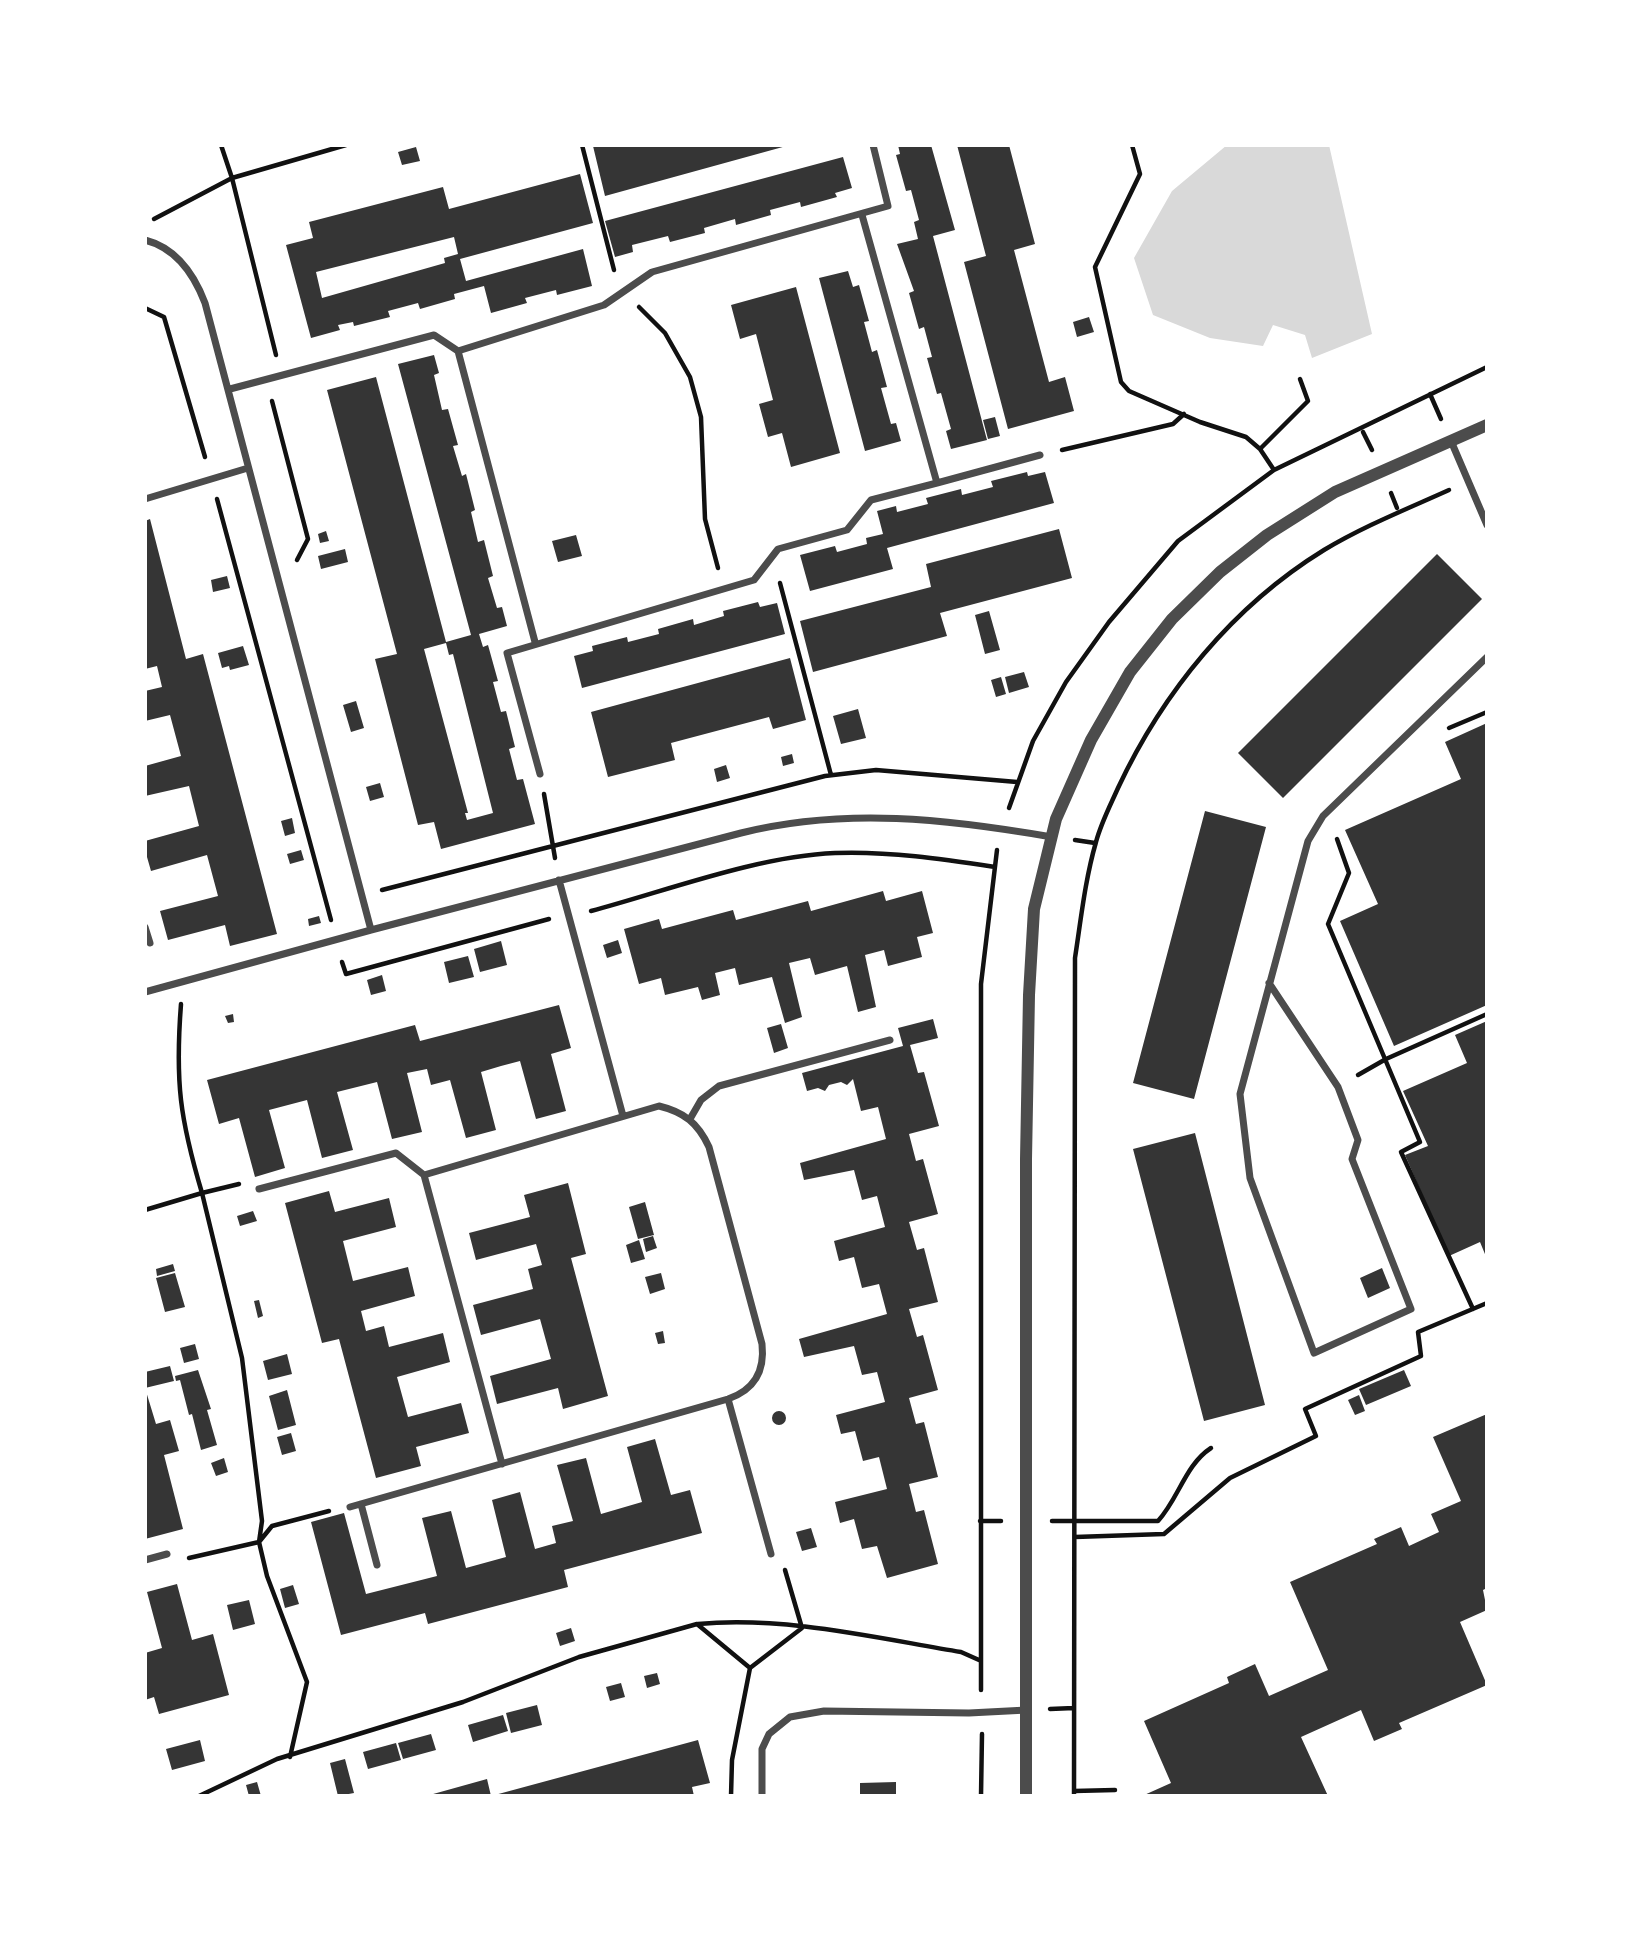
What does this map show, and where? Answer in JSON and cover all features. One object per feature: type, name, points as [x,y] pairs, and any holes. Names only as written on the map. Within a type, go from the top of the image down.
[{"type":"street","points":[[458,351],[604,305],[652,272],[888,206],[873,145]]},
{"type":"street","points":[[862,215],[937,483]]},
{"type":"street","points":[[145,240],[160,244],[182,263],[197,281],[230,389],[248,468],[372,930]]},
{"type":"street","points":[[230,389],[434,335],[458,351],[535,642]]},
{"type":"street","points":[[1026,1796],[1026,1159],[1029,995],[1034,909],[1052,837],[1081,760],[1129,672],[1146,648],[1199,591],[1239,556],[1306,509],[1361,480],[1487,425]]},
{"type":"street","points":[[1451,441],[1487,525]]},
{"type":"street","points":[[540,774],[507,653],[535,642],[754,580],[778,549],[847,530],[871,500],[1040,455]]},
{"type":"street","points":[[145,499],[248,468]]},
{"type":"street","points":[[1269,983],[1338,1087],[1358,1140],[1352,1159],[1411,1309],[1314,1353],[1250,1178],[1240,1094],[1269,983],[1308,841],[1323,816],[1487,657]]},
{"type":"street","points":[[145,992],[769,826],[804,821],[882,817],[1002,828],[1052,837]]},
{"type":"street","points":[[559,880],[623,1116]]},
{"type":"street","points":[[145,927],[150,943]]},
{"type":"street","points":[[690,1119],[701,1100],[719,1086],[890,1040]]},
{"type":"street","points":[[350,1507],[728,1399],[739,1395],[756,1380],[761,1368],[762,1344],[709,1147],[702,1131],[676,1110],[659,1106],[424,1175]]},
{"type":"street","points":[[259,1189],[396,1153],[424,1175],[502,1464]]},
{"type":"street","points":[[728,1399],[771,1554]]},
{"type":"street","points":[[361,1504],[377,1565]]},
{"type":"street","points":[[145,1560],[167,1554]]},
{"type":"street","points":[[762,1796],[762,1749],[769,1734],[790,1717],[824,1711],[982,1713],[1027,1710]]},
{"type":"path","points":[[221,145],[232,178],[281,376]]},
{"type":"path","points":[[145,224],[232,178],[346,145]]},
{"type":"path","points":[[582,145],[622,293],[665,332],[690,377],[701,416],[705,519],[720,575],[720,589]]},
{"type":"path","points":[[1132,145],[1140,174],[1095,267],[1122,382],[1129,391],[1245,437],[1260,449],[1275,470]]},
{"type":"path","points":[[981,1796],[981,984],[995,867],[1002,828],[1017,782],[1052,705],[1088,651],[1139,585],[1187,533],[1275,470],[1487,367]]},
{"type":"path","points":[[1260,449],[1308,401],[1300,379]]},
{"type":"path","points":[[267,380],[308,539],[281,591]]},
{"type":"path","points":[[1040,455],[1173,424],[1184,414]]},
{"type":"path","points":[[1363,432],[1373,453]]},
{"type":"path","points":[[1115,1790],[1074,1793],[1075,958],[1085,889],[1101,824],[1134,754],[1167,700],[1183,677],[1233,624],[1293,571],[1325,550],[1375,523],[1469,481]]},
{"type":"path","points":[[1389,489],[1398,508]]},
{"type":"path","points":[[772,557],[831,775]]},
{"type":"path","points":[[1440,732],[1487,712]]},
{"type":"path","points":[[362,895],[831,775],[876,770],[1017,782]]},
{"type":"path","points":[[540,774],[559,880]]},
{"type":"path","points":[[1334,833],[1349,873],[1328,924],[1420,1142],[1401,1152],[1473,1309]]},
{"type":"path","points":[[569,917],[755,866],[833,853],[899,854],[995,867]]},
{"type":"path","points":[[183,983],[177,1061],[179,1104],[242,1358],[262,1521],[259,1542],[278,1611],[307,1682],[290,1757]]},
{"type":"path","points":[[1338,1087],[1386,1059],[1487,1014]]},
{"type":"path","points":[[145,1210],[252,1181],[259,1189]]},
{"type":"path","points":[[1075,1537],[1164,1534],[1230,1478],[1316,1436],[1305,1409],[1421,1356],[1418,1332],[1487,1303]]},
{"type":"path","points":[[1075,1522],[1158,1521],[1177,1496],[1197,1457],[1211,1448]]},
{"type":"path","points":[[167,1554],[174,1562],[259,1542],[272,1526],[350,1507]]},
{"type":"path","points":[[771,1554],[784,1568],[802,1628]]},
{"type":"path","points":[[199,1796],[276,1759],[290,1757],[459,1704],[579,1657],[697,1624],[738,1620],[802,1628],[961,1652],[980,1660]]},
{"type":"path","points":[[697,1624],[750,1668]]},
{"type":"path","points":[[731,1796],[732,1760],[750,1668],[802,1628]]},
{"type":"shaded area","points":[[1227,145],[1329,145],[1372,334],[1312,358],[1305,335],[1273,325],[1263,346],[1210,338],[1153,315],[1134,258],[1172,191]]},
{"type":"building","points":[[597,145],[790,145],[605,196],[593,146]]},
{"type":"building","points":[[898,145],[931,145],[955,230],[933,236],[987,440],[951,449],[946,431],[951,429],[941,393],[937,394],[927,358],[932,357],[924,327],[919,329],[909,293],[914,291],[897,244],[918,239],[914,222],[919,220],[911,190],[906,191],[896,155],[900,154]]},
{"type":"building","points":[[957,145],[1009,145],[1035,244],[1014,250],[1049,382],[1065,377],[1074,411],[1008,429],[964,262],[986,256]]},
{"type":"building","points":[[416,147],[420,161],[402,165],[398,152]]},
{"type":"building","points":[[843,157],[852,188],[835,193],[837,197],[801,207],[800,202],[770,210],[771,215],[736,225],[735,219],[704,228],[705,233],[670,242],[668,236],[632,245],[633,252],[615,257],[605,221]]},
{"type":"building","points":[[580,174],[593,223],[460,259],[466,281],[583,249],[592,286],[557,295],[556,290],[525,298],[527,303],[491,313],[484,286],[454,294],[455,299],[420,309],[418,303],[388,311],[390,317],[354,326],[353,322],[338,325],[340,330],[311,338],[286,245],[313,238],[309,222],[443,187],[449,209]],"holes":[[[454,237],[458,254],[444,258],[445,263],[322,298],[316,272]]]},
{"type":"building","points":[[848,271],[853,287],[859,285],[869,321],[864,322],[872,352],[877,350],[887,387],[881,388],[891,424],[896,423],[901,441],[865,451],[819,278]]},
{"type":"building","points":[[796,287],[840,453],[791,467],[782,433],[768,437],[759,404],[773,400],[756,334],[740,339],[731,305]]},
{"type":"building","points":[[1089,317],[1094,332],[1077,337],[1073,322]]},
{"type":"building","points":[[434,355],[439,373],[434,375],[442,410],[448,409],[458,445],[453,446],[462,476],[466,474],[475,510],[471,512],[478,542],[484,540],[493,576],[488,578],[497,608],[502,607],[507,626],[479,634],[483,647],[488,645],[498,681],[493,682],[501,712],[506,711],[515,747],[509,749],[517,780],[523,779],[535,824],[441,849],[434,822],[418,825],[375,659],[397,654],[327,390],[376,377],[446,642],[471,635],[398,364]],"holes":[[[446,643],[449,655],[453,654],[493,813],[467,820],[465,813],[468,813],[424,649]]]},
{"type":"building","points":[[995,417],[1000,436],[988,439],[983,420]]},
{"type":"building","points":[[1027,472],[1028,476],[1045,472],[1054,503],[887,548],[893,569],[810,591],[800,555],[835,546],[837,552],[867,544],[866,538],[883,534],[877,511],[896,506],[897,512],[928,504],[926,498],[961,489],[962,495],[993,487],[991,481]]},
{"type":"building","points":[[150,519],[186,659],[203,654],[277,934],[230,946],[225,925],[168,940],[160,911],[218,896],[207,855],[151,871],[145,850],[145,841],[199,826],[189,786],[145,796],[145,766],[181,756],[170,715],[145,721],[145,691],[162,687],[157,666],[145,669],[145,521]]},
{"type":"building","points":[[1059,529],[1072,578],[940,613],[947,636],[813,672],[800,621],[931,587],[926,564]]},
{"type":"building","points":[[326,531],[329,541],[320,543],[318,534]]},
{"type":"building","points":[[576,535],[582,556],[558,562],[552,541]]},
{"type":"building","points":[[345,549],[348,562],[321,569],[318,556]]},
{"type":"building","points":[[1437,554],[1482,599],[1283,798],[1238,753]]},
{"type":"building","points":[[227,576],[230,588],[213,592],[211,580]]},
{"type":"building","points":[[758,602],[760,607],[777,603],[785,634],[582,688],[574,656],[593,651],[592,646],[627,637],[628,642],[659,634],[658,629],[693,619],[694,625],[724,616],[723,611]]},
{"type":"building","points":[[989,611],[1000,650],[985,654],[975,615]]},
{"type":"building","points":[[243,646],[249,665],[230,670],[229,666],[222,668],[218,653]]},
{"type":"building","points":[[790,658],[806,720],[773,729],[769,717],[671,743],[675,760],[608,777],[591,712]]},
{"type":"building","points":[[1024,672],[1029,687],[1009,693],[1005,677]]},
{"type":"building","points":[[1001,677],[1006,694],[996,697],[991,680]]},
{"type":"building","points":[[356,701],[364,728],[351,732],[343,705]]},
{"type":"building","points":[[858,709],[866,738],[841,744],[833,716]]},
{"type":"building","points":[[1487,723],[1487,1005],[1394,1046],[1340,921],[1378,904],[1345,830],[1461,779],[1445,742]]},
{"type":"building","points":[[792,754],[794,763],[783,766],[781,757]]},
{"type":"building","points":[[726,765],[730,778],[717,782],[714,769]]},
{"type":"building","points":[[380,783],[384,797],[370,801],[366,787]]},
{"type":"building","points":[[1205,811],[1266,827],[1194,1099],[1133,1083]]},
{"type":"building","points":[[292,818],[295,833],[285,836],[281,821]]},
{"type":"building","points":[[301,850],[304,860],[290,864],[287,854]]},
{"type":"building","points":[[883,891],[886,901],[922,891],[933,933],[917,937],[922,957],[888,966],[884,950],[865,955],[876,1007],[858,1012],[847,966],[815,975],[810,958],[789,963],[802,1017],[785,1023],[772,977],[739,985],[735,968],[715,973],[720,995],[702,1000],[698,987],[665,995],[661,978],[639,984],[624,929],[659,919],[662,929],[733,910],[736,920],[808,901],[811,911]]},
{"type":"building","points":[[319,916],[321,923],[309,926],[308,919]]},
{"type":"building","points":[[618,940],[622,953],[607,958],[603,945]]},
{"type":"building","points":[[501,941],[507,965],[480,972],[474,949]]},
{"type":"building","points":[[468,956],[474,977],[449,983],[444,962]]},
{"type":"building","points":[[382,975],[386,991],[371,995],[367,980]]},
{"type":"building","points":[[559,1005],[571,1048],[551,1054],[566,1111],[536,1119],[520,1061],[501,1066],[481,1072],[496,1130],[466,1138],[450,1080],[431,1085],[427,1069],[407,1073],[422,1132],[392,1139],[377,1082],[337,1092],[353,1150],[322,1158],[307,1100],[269,1110],[285,1168],[255,1177],[239,1118],[219,1124],[207,1080],[415,1025],[420,1041]]},
{"type":"building","points":[[233,1014],[234,1022],[228,1023],[225,1016]]},
{"type":"building","points":[[933,1019],[938,1038],[910,1045],[918,1073],[924,1072],[939,1126],[909,1134],[916,1161],[923,1159],[938,1214],[909,1222],[917,1250],[924,1248],[938,1302],[909,1309],[917,1337],[923,1335],[938,1390],[909,1398],[916,1424],[924,1422],[938,1477],[909,1484],[916,1512],[924,1510],[938,1564],[887,1578],[877,1546],[862,1549],[854,1519],[840,1523],[835,1502],[887,1489],[879,1457],[863,1461],[855,1431],[841,1434],[836,1415],[885,1402],[877,1372],[862,1375],[854,1346],[804,1357],[799,1339],[887,1314],[879,1284],[862,1288],[854,1257],[839,1261],[834,1241],[885,1227],[877,1196],[862,1200],[854,1170],[804,1180],[800,1163],[886,1139],[878,1107],[861,1111],[853,1079],[847,1085],[841,1082],[829,1085],[825,1091],[818,1088],[807,1091],[802,1073],[903,1046],[898,1028]]},
{"type":"building","points":[[1487,1021],[1487,1259],[1480,1242],[1449,1256],[1405,1155],[1428,1146],[1403,1091],[1467,1063],[1455,1035]]},
{"type":"building","points":[[781,1024],[788,1048],[774,1053],[767,1028]]},
{"type":"building","points":[[1195,1133],[1265,1405],[1204,1421],[1133,1149]]},
{"type":"building","points":[[568,1183],[586,1254],[571,1258],[608,1396],[563,1409],[558,1388],[497,1404],[490,1376],[551,1359],[540,1319],[481,1335],[473,1305],[533,1289],[528,1269],[542,1265],[536,1244],[476,1260],[469,1233],[530,1217],[524,1195]]},
{"type":"building","points":[[329,1191],[335,1212],[389,1198],[396,1227],[343,1241],[353,1281],[408,1267],[415,1296],[361,1311],[366,1331],[384,1326],[389,1347],[443,1333],[450,1362],[397,1377],[408,1417],[461,1403],[469,1433],[416,1447],[421,1466],[376,1478],[339,1339],[322,1343],[285,1203]]},
{"type":"building","points":[[645,1202],[654,1235],[638,1239],[629,1207]]},
{"type":"building","points":[[253,1211],[257,1221],[240,1226],[237,1216]]},
{"type":"building","points":[[653,1236],[657,1248],[646,1252],[643,1239]]},
{"type":"building","points":[[639,1240],[645,1259],[631,1263],[626,1245]]},
{"type":"building","points":[[173,1264],[175,1271],[157,1276],[156,1269]]},
{"type":"building","points":[[1382,1268],[1390,1288],[1368,1298],[1360,1278]]},
{"type":"building","points":[[175,1273],[185,1307],[165,1312],[156,1278]]},
{"type":"building","points":[[661,1273],[665,1289],[650,1294],[645,1277]]},
{"type":"building","points":[[259,1300],[263,1316],[258,1318],[254,1301]]},
{"type":"building","points":[[663,1331],[665,1343],[658,1344],[655,1333]]},
{"type":"building","points":[[195,1344],[199,1359],[184,1363],[180,1348]]},
{"type":"building","points":[[287,1354],[292,1374],[268,1380],[263,1361]]},
{"type":"building","points":[[170,1366],[174,1381],[145,1388],[145,1372]]},
{"type":"building","points":[[198,1370],[211,1409],[207,1410],[217,1445],[201,1450],[192,1414],[189,1415],[180,1380],[176,1381],[175,1376]]},
{"type":"building","points":[[1404,1370],[1411,1386],[1366,1405],[1359,1389]]},
{"type":"building","points":[[145,1388],[156,1424],[170,1420],[179,1451],[164,1455],[183,1529],[145,1539]]},
{"type":"building","points":[[287,1390],[296,1425],[278,1430],[269,1396]]},
{"type":"building","points":[[1359,1395],[1365,1411],[1355,1415],[1348,1400]]},
{"type":"building","points":[[776,1411],[782,1411],[786,1418],[782,1425],[776,1425],[772,1421],[772,1415]]},
{"type":"building","points":[[1487,1414],[1487,1588],[1483,1590],[1487,1610],[1460,1622],[1487,1685],[1399,1723],[1402,1729],[1374,1741],[1361,1710],[1301,1737],[1328,1796],[1142,1796],[1171,1783],[1144,1721],[1229,1683],[1227,1677],[1255,1664],[1269,1696],[1328,1670],[1290,1582],[1377,1544],[1374,1539],[1401,1527],[1409,1546],[1439,1532],[1431,1514],[1461,1501],[1433,1437]]},
{"type":"building","points":[[291,1433],[296,1451],[282,1455],[277,1437]]},
{"type":"building","points":[[655,1439],[671,1495],[690,1490],[702,1533],[564,1570],[568,1587],[428,1624],[425,1613],[341,1635],[311,1522],[344,1513],[366,1594],[437,1576],[422,1518],[451,1511],[466,1568],[506,1557],[492,1500],[520,1492],[535,1549],[556,1543],[552,1526],[573,1521],[557,1465],[586,1458],[601,1514],[642,1502],[627,1447]]},
{"type":"building","points":[[224,1458],[228,1472],[216,1476],[211,1463]]},
{"type":"building","points":[[811,1528],[817,1547],[802,1551],[796,1532]]},
{"type":"building","points":[[177,1584],[192,1640],[213,1634],[229,1695],[159,1714],[154,1697],[145,1700],[145,1653],[162,1648],[147,1592]]},
{"type":"building","points":[[293,1585],[299,1604],[285,1608],[280,1589]]},
{"type":"building","points":[[249,1600],[255,1624],[233,1630],[227,1605]]},
{"type":"building","points":[[571,1628],[575,1641],[560,1646],[556,1633]]},
{"type":"building","points":[[657,1673],[660,1684],[647,1688],[644,1676]]},
{"type":"building","points":[[621,1683],[625,1697],[610,1701],[606,1687]]},
{"type":"building","points":[[537,1705],[542,1725],[511,1733],[506,1713]]},
{"type":"building","points":[[503,1715],[508,1731],[473,1742],[468,1725]]},
{"type":"building","points":[[431,1734],[436,1750],[403,1759],[398,1743]]},
{"type":"building","points":[[200,1740],[205,1761],[172,1770],[166,1749]]},
{"type":"building","points":[[698,1740],[710,1783],[692,1787],[694,1796],[491,1796]]},
{"type":"building","points":[[396,1743],[401,1760],[368,1769],[363,1752]]},
{"type":"building","points":[[345,1759],[354,1793],[338,1796],[330,1763]]},
{"type":"building","points":[[487,1779],[491,1796],[426,1796]]},
{"type":"building","points":[[257,1782],[261,1796],[249,1796],[246,1785]]},
{"type":"building","points":[[896,1782],[896,1796],[860,1796],[860,1783]]}]
